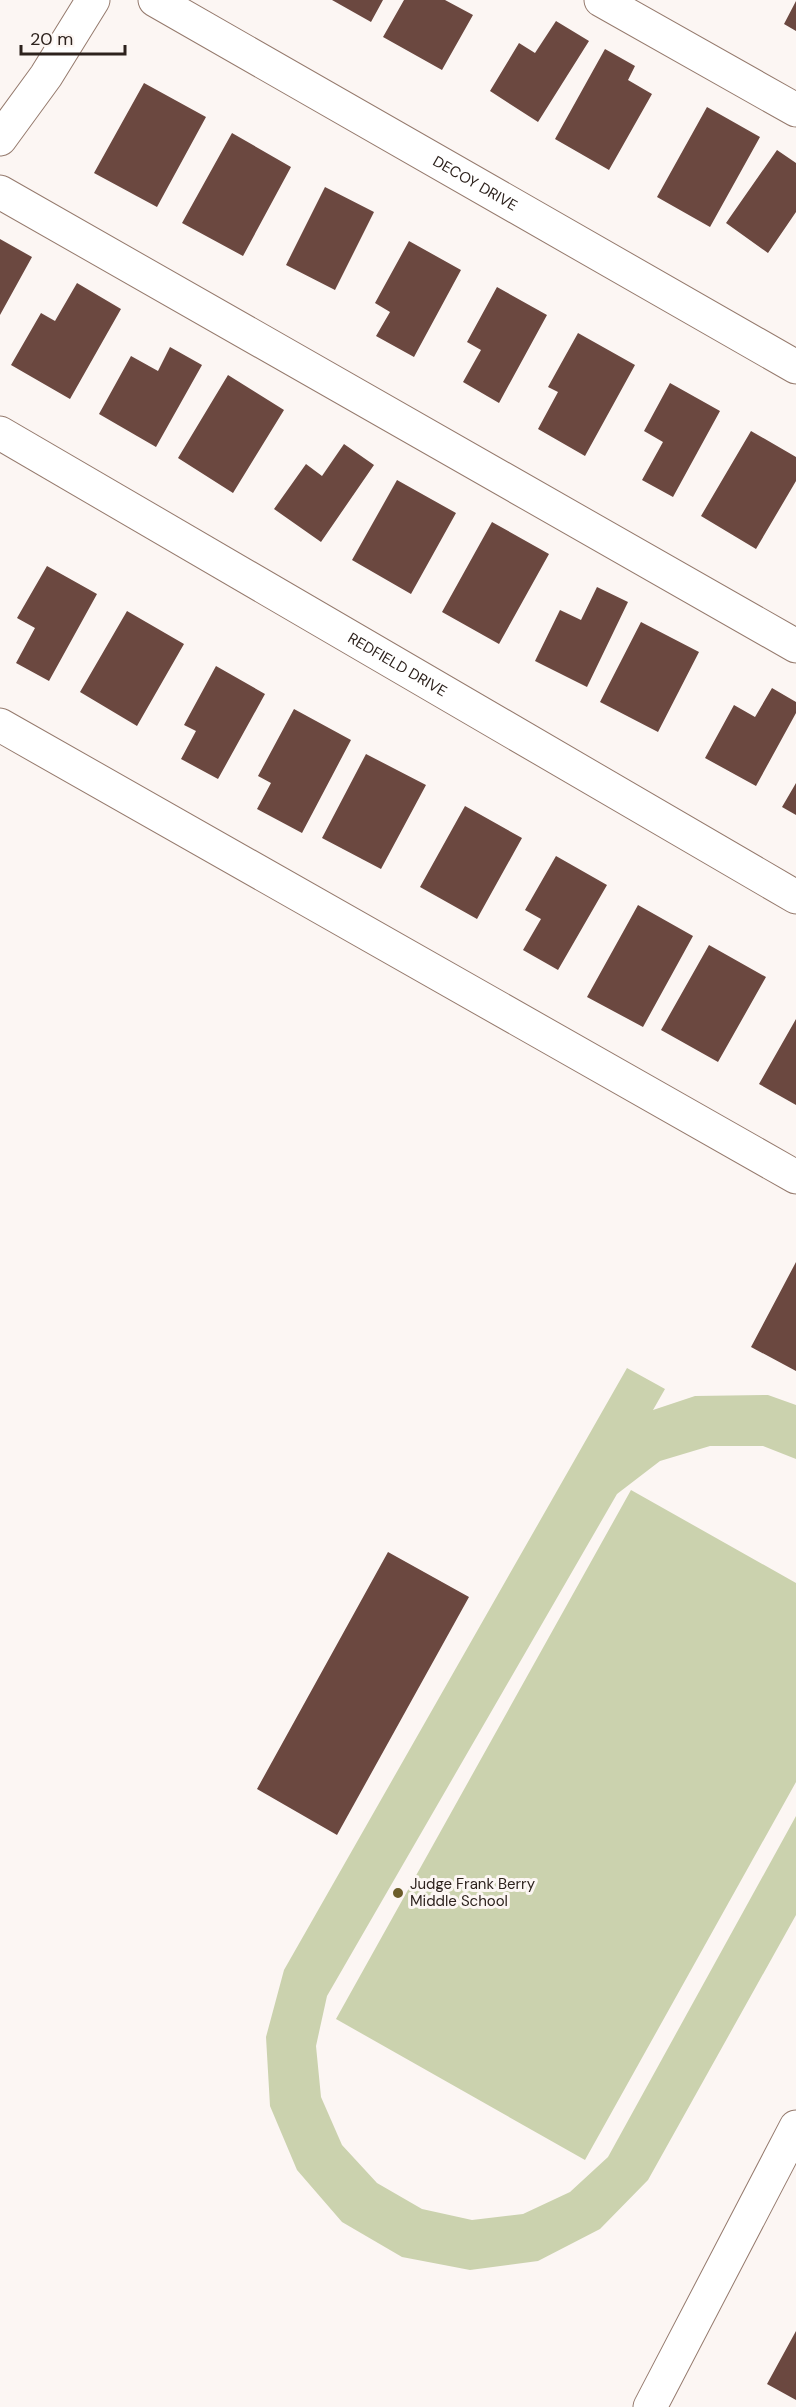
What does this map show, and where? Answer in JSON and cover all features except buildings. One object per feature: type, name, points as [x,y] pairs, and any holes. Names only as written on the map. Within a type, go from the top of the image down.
[{"type":"street","points":[[0,139],[46,76],[93,0]]},
{"type":"street","name":"DECOY DRIVE","points":[[155,0],[792,357]]},
{"type":"street","points":[[601,0],[796,110]]},
{"type":"street","points":[[0,192],[796,646]]},
{"type":"street","name":"REDFIELD DRIVE","points":[[0,433],[796,897]]},
{"type":"street","points":[[0,725],[796,1176]]},
{"type":"street","points":[[650,2407],[796,2127]]},
{"type":"green space","points":[[627,1368],[665,1389],[653,1410],[695,1396],[768,1395],[796,1405],[796,1459],[763,1446],[710,1446],[660,1461],[617,1494],[327,1996],[316,2046],[321,2097],[342,2145],[377,2183],[422,2209],[472,2220],[523,2214],[570,2192],[608,2157],[796,1816],[796,1915],[648,2180],[600,2229],[538,2261],[470,2270],[402,2257],[342,2222],[297,2170],[270,2106],[266,2037],[284,1970]]},
{"type":"green space","points":[[631,1490],[796,1583],[796,1782],[585,2160],[336,2019]]},
{"type":"place","name":"Judge Frank Berry Middle School","points":[[398,1893]]}]
